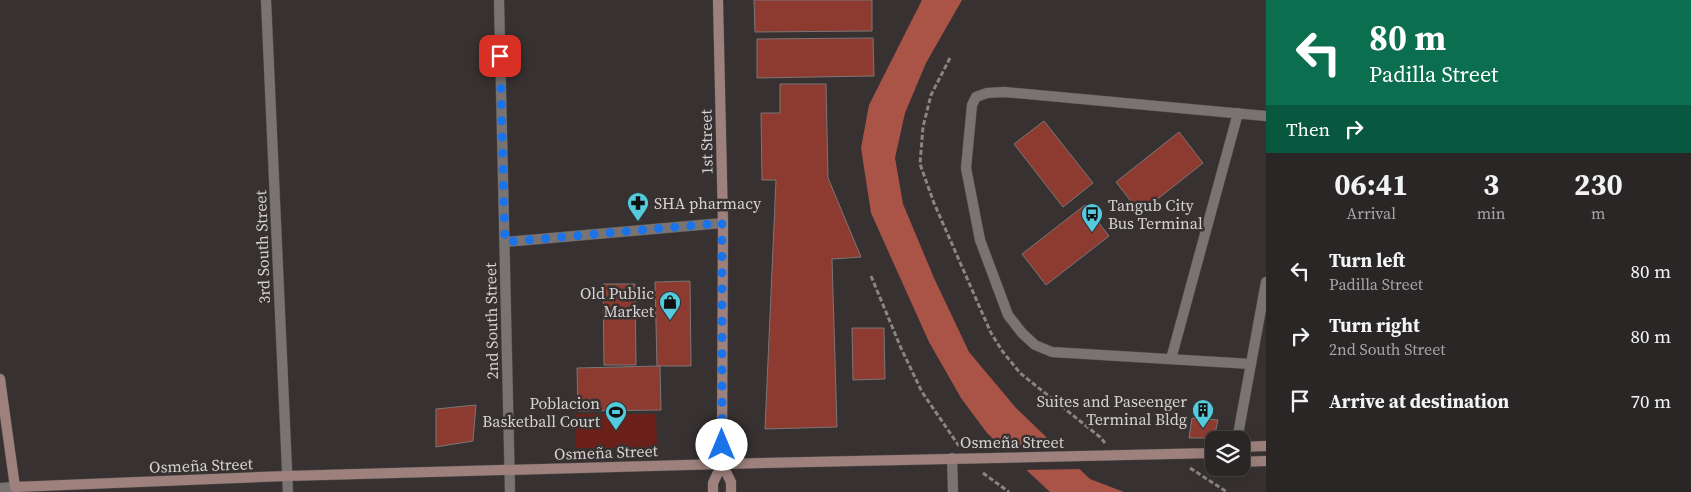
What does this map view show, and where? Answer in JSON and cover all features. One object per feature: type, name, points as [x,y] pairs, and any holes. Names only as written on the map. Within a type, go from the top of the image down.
[{"type":"main road","name":"1st Street","points":[[713,492],[713,483],[722,464],[722,223],[718,0]]},
{"type":"main road","points":[[0,379],[15,487]]},
{"type":"main road","points":[[1250,447],[1266,446]]},
{"type":"main road","name":"Osmeña Street","points":[[15,487],[287,476],[952,458],[1094,457],[1205,453]]},
{"type":"main road","points":[[1250,462],[1266,461]]},
{"type":"main road","name":"1st Street","points":[[722,464],[731,482],[731,492]]},
{"type":"street","name":"3rd South Street","points":[[266,0],[288,492]]},
{"type":"street","name":"2nd South Street","points":[[499,0],[510,492]]},
{"type":"street","points":[[1251,364],[1052,352],[1035,346],[1008,315],[980,240],[966,168],[972,105],[976,97],[987,93],[1004,92],[1266,116]]},
{"type":"street","points":[[1171,359],[1238,113]]},
{"type":"street","points":[[505,242],[722,223]]},
{"type":"street","points":[[1239,431],[1266,282]]},
{"type":"street","points":[[952,458],[953,492]]},
{"type":"street","name":"Osmeña Street","points":[[0,488],[15,487]]},
{"type":"path","points":[[870,276],[900,348],[922,392],[968,458],[988,477],[1009,492]]},
{"type":"path","points":[[1176,454],[1195,472],[1227,492]]},
{"type":"shaded area","points":[[922,0],[962,0],[926,63],[905,113],[895,158],[903,204],[934,278],[969,352],[1016,408],[1090,479],[1124,492],[1050,492],[987,433],[961,398],[929,342],[871,213],[861,148],[869,105]]},
{"type":"shaded area","name":"Poblacion Basketball Court","points":[[575,414],[656,414],[657,448],[576,448]]},
{"type":"pier","points":[[997,445],[1058,445],[1084,469],[1022,470]]},
{"type":"building","points":[[754,0],[872,0],[872,31],[755,32]]},
{"type":"building","points":[[873,38],[874,76],[757,78],[757,39]]},
{"type":"building","points":[[780,84],[826,84],[828,178],[861,257],[832,259],[837,427],[765,429],[776,180],[762,180],[761,113],[780,113]]},
{"type":"building","points":[[1044,121],[1093,183],[1063,207],[1014,144]]},
{"type":"building","points":[[1179,132],[1203,163],[1140,213],[1116,182]]},
{"type":"building","points":[[1085,205],[1109,236],[1046,285],[1022,254]]},
{"type":"building","points":[[690,281],[691,366],[657,366],[655,282]]},
{"type":"building","points":[[603,284],[635,284],[636,365],[604,365]]},
{"type":"building","points":[[852,328],[884,328],[885,379],[853,380]]},
{"type":"building","points":[[660,366],[661,410],[578,411],[577,368]]},
{"type":"building","points":[[476,405],[473,441],[436,447],[436,409]]},
{"type":"building","name":"Suites and Paseenger Terminal Bldg","points":[[1192,418],[1218,420],[1216,431],[1205,431],[1205,438],[1189,438]]},
{"type":"place","name":"SHA pharmacy","points":[[638,222]]},
{"type":"place","name":"Tangub City Bus Terminal","points":[[1092,233]]},
{"type":"place","name":"Old Public Market","points":[[670,321]]},
{"type":"place","name":"Suites and Paseenger Terminal Bldg","points":[[1203,429]]},
{"type":"place","name":"Poblacion Basketball Court","points":[[616,431]]},
{"type":"route","points":[[500,56],[505,242],[722,223],[722,445]]}]
